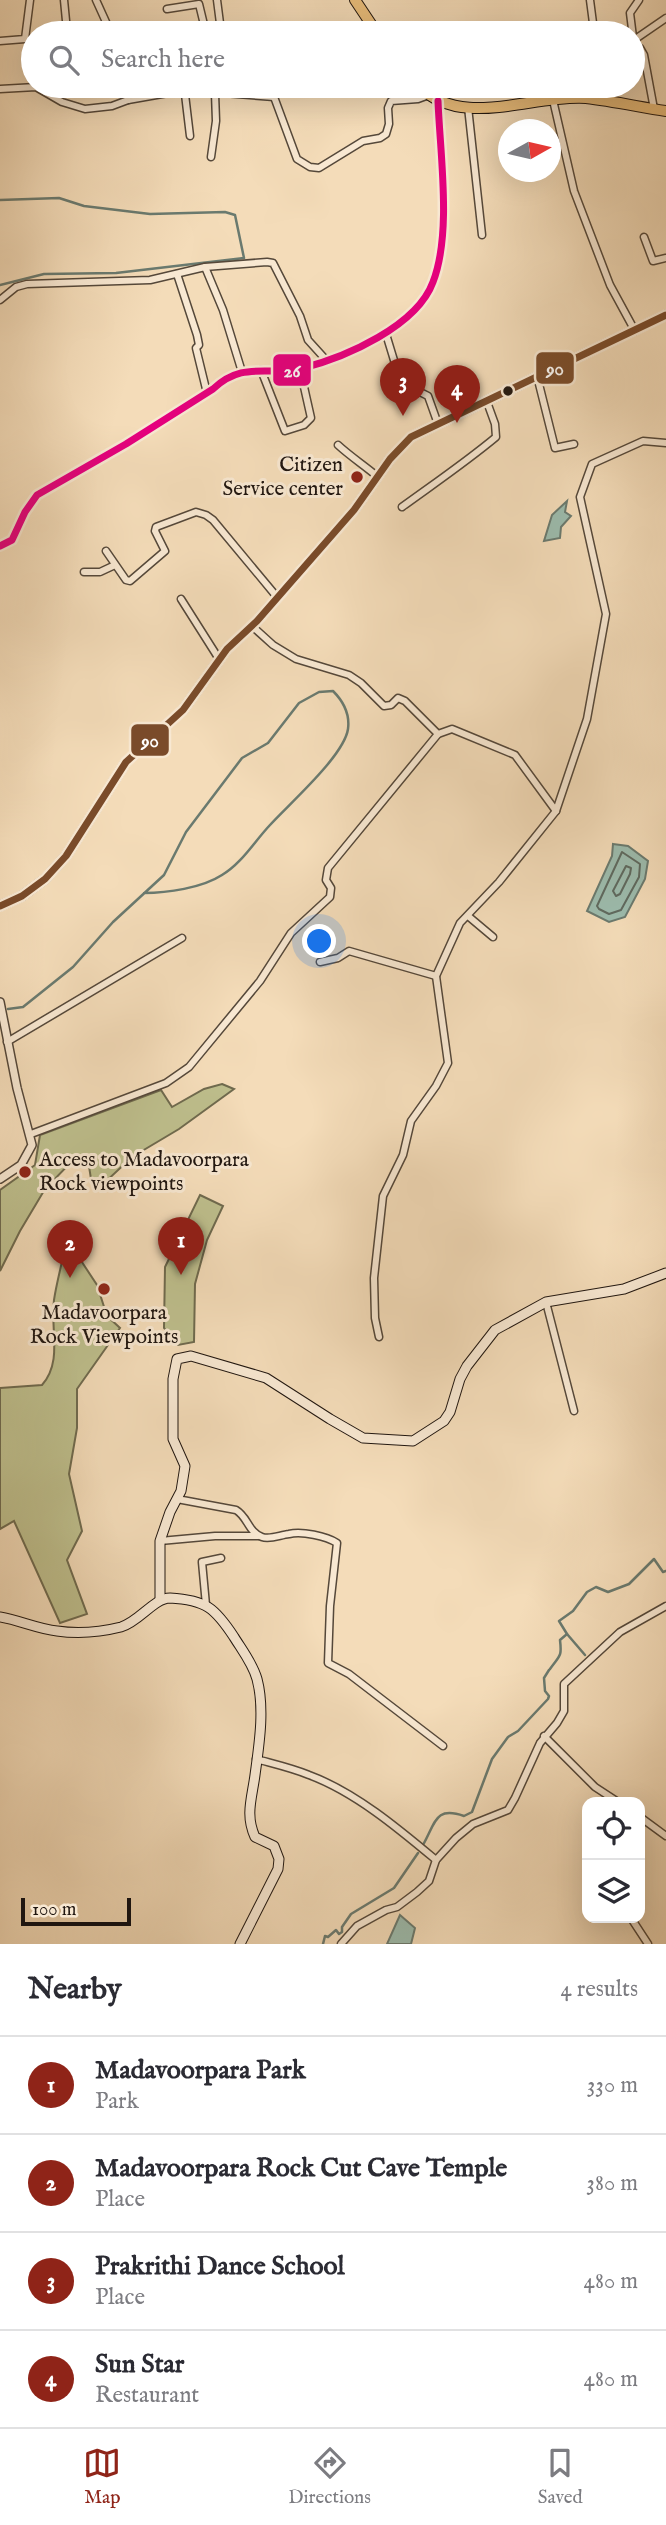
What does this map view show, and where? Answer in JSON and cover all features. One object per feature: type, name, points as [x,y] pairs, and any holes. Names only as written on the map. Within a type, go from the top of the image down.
[{"type":"main road","points":[[355,0],[368,21]]},
{"type":"main road","points":[[433,98],[468,107],[584,98],[666,111]]},
{"type":"main road","points":[[0,906],[22,896],[52,871],[70,849],[99,800],[126,762],[183,710],[219,659],[252,626],[354,510],[411,437],[666,315]]},
{"type":"main road","points":[[160,1599],[162,1531],[184,1481],[185,1465],[173,1439],[173,1379],[177,1359],[191,1356],[266,1378],[363,1438],[412,1441],[444,1421],[467,1366],[495,1330],[546,1302],[624,1289],[666,1273]]},
{"type":"main road","points":[[0,1617],[58,1631],[99,1631],[137,1620],[160,1599],[177,1599],[206,1605],[219,1614],[257,1678],[261,1703],[249,1807],[251,1827],[255,1837],[274,1846],[279,1858],[278,1869],[240,1944]]},
{"type":"street","points":[[28,21],[30,0]]},
{"type":"street","points":[[64,0],[66,21]]},
{"type":"street","points":[[96,0],[106,21]]},
{"type":"street","points":[[217,0],[220,21]]},
{"type":"street","points":[[590,0],[593,21]]},
{"type":"street","points":[[631,21],[630,13],[639,0]]},
{"type":"street","points":[[167,9],[199,4],[203,21]]},
{"type":"street","points":[[645,34],[666,18]]},
{"type":"street","points":[[0,41],[21,40]]},
{"type":"street","points":[[645,60],[654,109]]},
{"type":"street","points":[[0,89],[21,88]]},
{"type":"street","points":[[54,98],[85,109],[112,106],[138,98]]},
{"type":"street","points":[[186,98],[190,136]]},
{"type":"street","points":[[212,157],[215,98]]},
{"type":"street","points":[[0,546],[12,540],[25,512],[37,495],[126,444],[207,393],[225,378],[242,372],[300,369],[327,361],[386,334],[413,310],[432,284],[442,247],[433,98],[391,101],[386,134],[363,141],[319,168],[310,167],[297,159],[274,98]]},
{"type":"street","points":[[553,100],[574,191],[610,285],[635,331]]},
{"type":"street","points":[[468,107],[482,235]]},
{"type":"street","points":[[644,237],[653,261],[666,258]]},
{"type":"street","points":[[0,300],[16,287],[27,284],[150,280],[205,267],[273,264],[300,316],[308,340],[327,361]]},
{"type":"street","points":[[205,267],[223,310],[242,372]]},
{"type":"street","points":[[177,274],[197,335],[199,345],[196,348],[207,393]]},
{"type":"street","points":[[386,334],[400,380],[408,391],[418,391],[428,396],[438,424]]},
{"type":"street","points":[[261,370],[285,431],[304,425],[311,418],[300,369]]},
{"type":"street","points":[[537,376],[555,448],[574,444]]},
{"type":"street","points":[[402,507],[440,478],[455,471],[468,457],[496,437],[495,424],[487,402]]},
{"type":"street","points":[[379,1337],[374,1318],[373,1278],[383,1196],[403,1155],[411,1121],[436,1086],[448,1063],[436,976],[460,923],[499,882],[556,811],[587,719],[606,614],[580,497],[592,464],[643,442],[666,443]]},
{"type":"street","points":[[338,445],[355,462],[366,466],[378,477]]},
{"type":"street","points":[[106,551],[127,581],[132,580],[165,551],[155,531],[156,527],[196,512],[213,520],[277,597]]},
{"type":"street","points":[[84,572],[100,572],[115,565]]},
{"type":"street","points":[[181,599],[219,659]]},
{"type":"street","points":[[252,626],[273,645],[296,659],[349,675],[384,706],[391,705],[398,698],[404,701],[438,734]]},
{"type":"street","points":[[30,1134],[166,1083],[189,1067],[260,981],[291,933],[326,903],[331,888],[326,880],[328,868],[438,734],[452,729],[515,754],[556,811]]},
{"type":"street","points":[[467,916],[493,937]]},
{"type":"street","points":[[7,1042],[182,938]]},
{"type":"street","points":[[320,962],[338,958],[349,951],[436,976]]},
{"type":"street","points":[[0,1002],[32,1146],[21,1165],[0,1179]]},
{"type":"street","points":[[546,1302],[574,1411]]},
{"type":"street","points":[[177,1499],[236,1510],[244,1515],[250,1529],[259,1536]]},
{"type":"street","points":[[160,1541],[215,1536],[267,1538],[293,1533],[330,1539],[337,1543],[330,1606],[328,1663],[349,1674],[443,1746]]},
{"type":"street","points":[[206,1605],[202,1562],[221,1558]]},
{"type":"street","points":[[341,1944],[357,1926],[397,1907],[418,1892],[429,1881],[436,1860],[473,1824],[508,1810],[544,1736],[564,1711],[564,1684],[620,1632],[666,1606]]},
{"type":"street","points":[[544,1736],[595,1787],[610,1797]]},
{"type":"street","points":[[256,1759],[330,1784],[398,1828],[436,1860]]},
{"type":"street","points":[[645,1821],[666,1836]]},
{"type":"street","points":[[634,1923],[648,1944]]},
{"type":"green space","points":[[222,1084],[234,1089],[179,1129],[132,1157],[101,1186],[91,1179],[88,1160],[74,1159],[45,1189],[0,1271],[0,1190],[35,1165],[40,1135],[161,1090],[172,1107],[204,1089]]},
{"type":"green space","points":[[200,1195],[223,1206],[207,1240],[195,1284],[194,1342],[178,1345],[164,1328],[165,1267]]},
{"type":"green space","points":[[76,1253],[97,1285],[107,1316],[120,1328],[77,1389],[77,1428],[69,1474],[82,1531],[67,1560],[87,1614],[60,1623],[14,1521],[0,1529],[0,1388],[42,1385],[48,1376],[54,1355],[54,1300],[63,1257]]},
{"type":"water","points":[[567,501],[565,512],[571,516],[561,527],[560,538],[544,541],[552,515]]},
{"type":"water","points":[[613,844],[628,846],[648,861],[645,879],[625,917],[609,922],[587,911],[612,856]]},
{"type":"water","points":[[400,1915],[415,1928],[411,1944],[387,1944]]},
{"type":"waterway","points":[[0,200],[59,198],[84,206],[150,214],[225,212],[235,215],[244,258],[116,273],[44,274],[0,285]]},
{"type":"waterway","points":[[8,1009],[23,1007],[73,967],[113,922],[164,875],[186,832],[242,758],[268,743],[299,703],[319,692],[333,691],[347,713],[348,729],[344,740],[327,766],[242,858],[214,880],[174,891],[153,893],[144,893]]},
{"type":"waterway","points":[[550,1669],[560,1656],[560,1640],[567,1634],[559,1621],[573,1611],[587,1592],[596,1587],[608,1592],[629,1584],[654,1559],[663,1572],[666,1571]]},
{"type":"waterway","points":[[567,1634],[585,1655]]},
{"type":"waterway","points":[[423,1845],[434,1823],[442,1815],[454,1813],[464,1816],[472,1812],[492,1759],[508,1737],[518,1731],[548,1699],[544,1678],[549,1670]]},
{"type":"waterway","points":[[323,1944],[325,1936],[328,1937],[336,1930],[339,1934],[342,1932],[342,1927],[351,1914],[394,1888],[418,1853]]},
{"type":"transit line","name":"26","points":[[0,546],[12,540],[25,512],[37,495],[126,444],[224,380],[246,372],[290,370],[320,363],[359,348],[396,326],[412,312],[425,298],[433,282],[442,241],[443,193],[438,101]]},
{"type":"transit line","name":"90","points":[[0,906],[22,896],[45,879],[66,856],[126,762],[183,710],[227,649],[257,621],[354,510],[390,459],[411,437],[666,315]]},
{"type":"place","name":"Prakrithi Dance School","points":[[403,416]]},
{"type":"place","name":"Sun Star","points":[[457,423]]},
{"type":"place","name":"Citizen Service center","points":[[357,477]]},
{"type":"place","name":"Access to Madavoorpara Rock viewpoints","points":[[25,1172]]},
{"type":"place","name":"Madavoorpara Park","points":[[181,1275]]},
{"type":"place","name":"Madavoorpara Rock Cut Cave Temple","points":[[70,1278]]},
{"type":"place","name":"Madavoorpara Rock Viewpoints","points":[[104,1289]]}]
